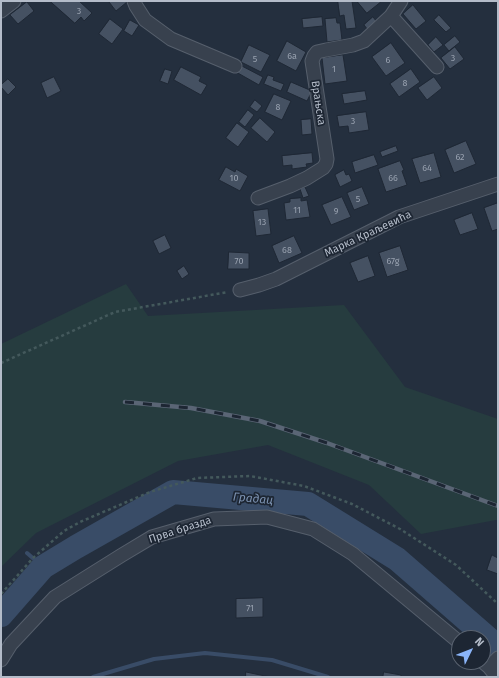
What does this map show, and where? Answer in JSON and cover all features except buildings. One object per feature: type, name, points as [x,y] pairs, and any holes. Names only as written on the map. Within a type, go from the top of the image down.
[{"type":"street","points":[[1,10],[14,1]]},
{"type":"street","points":[[134,1],[145,20],[171,39],[235,66]]},
{"type":"street","points":[[401,1],[391,16],[437,67]]},
{"type":"street","name":"Врањска","points":[[258,198],[308,178],[326,164],[327,159],[312,61],[314,56],[317,52],[353,45],[364,41],[391,16]]},
{"type":"street","name":"Марка Краљевића","points":[[240,290],[276,279],[399,217],[498,184]]},
{"type":"street","name":"Прва бразда","points":[[1,660],[12,644],[55,597],[152,537],[214,518],[267,517],[313,529],[353,554],[451,635]]},
{"type":"path","points":[[1,363],[115,312],[240,290]]},
{"type":"green space","points":[[126,284],[148,316],[344,305],[405,387],[498,419],[498,520],[421,534],[369,485],[268,445],[178,461],[36,533],[1,567],[1,344]]},
{"type":"waterway","name":"Градац","points":[[1,615],[43,567],[173,492],[308,504],[397,559],[498,647]]},
{"type":"waterway","points":[[27,553],[43,567]]},
{"type":"waterway","points":[[93,677],[154,659],[205,653],[272,660],[328,677]]},
{"type":"railway","points":[[125,402],[191,408],[260,421],[327,443],[498,506]]}]
